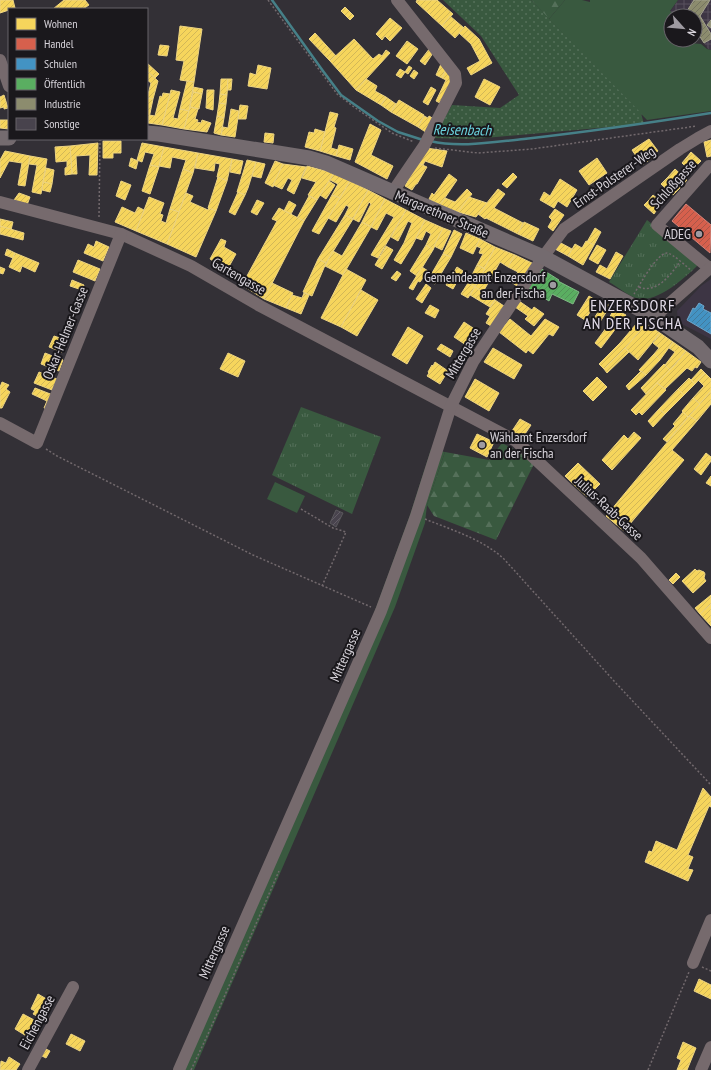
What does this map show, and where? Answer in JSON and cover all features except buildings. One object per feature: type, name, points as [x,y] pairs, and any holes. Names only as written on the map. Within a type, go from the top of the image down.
[{"type":"main road","name":"Margarethner Straße","points":[[148,133],[309,158],[340,169],[392,193],[542,257],[654,317],[698,347],[711,361]]},
{"type":"street","points":[[392,193],[427,141],[456,83],[456,74],[397,0]]},
{"type":"street","points":[[0,60],[8,83]]},
{"type":"street","name":"Ernst-Polsterer-Weg","points":[[542,257],[564,229],[680,149],[710,131]]},
{"type":"street","name":"Schloßgasse","points":[[654,317],[710,268],[656,225],[710,166]]},
{"type":"street","name":"Gartengasse","points":[[0,202],[121,234],[191,266],[260,306],[451,406]]},
{"type":"street","name":"Oskar-Helmer-Gasse","points":[[37,443],[121,234]]},
{"type":"street","name":"Mittergasse","points":[[178,1070],[381,611],[416,516],[451,406],[473,362],[542,257]]},
{"type":"street","name":"Julius-Raab-Gasse","points":[[451,406],[516,441],[641,558],[711,638]]},
{"type":"street","points":[[0,423],[37,443]]},
{"type":"street","points":[[693,963],[711,920]]},
{"type":"street","name":"Eichengasse","points":[[28,1070],[72,987]]},
{"type":"street","points":[[701,1070],[711,1047]]},
{"type":"path","points":[[268,0],[337,94],[392,133],[478,153],[532,149],[693,126],[700,126],[710,131]]},
{"type":"path","points":[[99,228],[100,140]]},
{"type":"path","points":[[632,298],[650,268],[662,254],[670,254],[693,272]]},
{"type":"path","points":[[638,287],[650,289],[659,284],[669,276],[680,262]]},
{"type":"path","points":[[37,443],[57,456],[205,532],[322,586],[381,611]]},
{"type":"path","points":[[302,509],[333,528],[346,532],[322,586]]},
{"type":"path","points":[[416,516],[483,543],[504,558],[614,681],[711,784]]},
{"type":"path","points":[[648,1070],[693,963]]},
{"type":"shaded area","points":[[678,0],[711,0],[711,50],[708,49],[703,42],[703,8],[673,8]]},
{"type":"shaded area","points":[[711,279],[711,339],[678,322],[677,311],[701,286]]},
{"type":"green space","points":[[443,0],[531,0],[641,113],[644,124],[473,139],[433,138],[452,105],[500,108],[519,95],[481,36]]},
{"type":"green space","points":[[531,0],[565,0],[549,19]]},
{"type":"green space","points":[[565,0],[582,0],[590,2],[590,0],[678,0],[672,8],[663,8],[663,48],[703,48],[703,46],[711,50],[711,111],[647,120],[549,19]]},
{"type":"green space","points":[[647,220],[700,263],[671,288],[653,297],[644,299],[633,297],[609,282]]},
{"type":"green space","points":[[301,407],[381,437],[352,514],[272,475]]},
{"type":"green space","points":[[502,443],[523,454],[534,464],[496,540],[434,516],[427,505],[445,452],[489,460]]},
{"type":"green space","points":[[431,449],[445,452],[427,505],[425,523],[395,607],[194,1070],[173,1070],[373,616],[410,515]]},
{"type":"green space","points":[[275,482],[305,496],[297,513],[267,499]]},
{"type":"waterway","name":"Reisenbach","points":[[272,0],[341,95],[378,121],[398,132],[423,140]]},
{"type":"waterway","name":"Reisenbach","points":[[430,141],[453,144],[489,143],[641,124],[711,113]]},
{"type":"place","name":"ADEG","points":[[699,234]]},
{"type":"place","name":"Gemeindeamt Enzersdorf an der Fischa","points":[[553,285]]},
{"type":"place","name":"Wählamt Enzersdorf an der Fischa","points":[[482,445]]},
{"type":"district","name":"ENZERSDORF AN DER FISCHA","points":[[633,314]]}]
